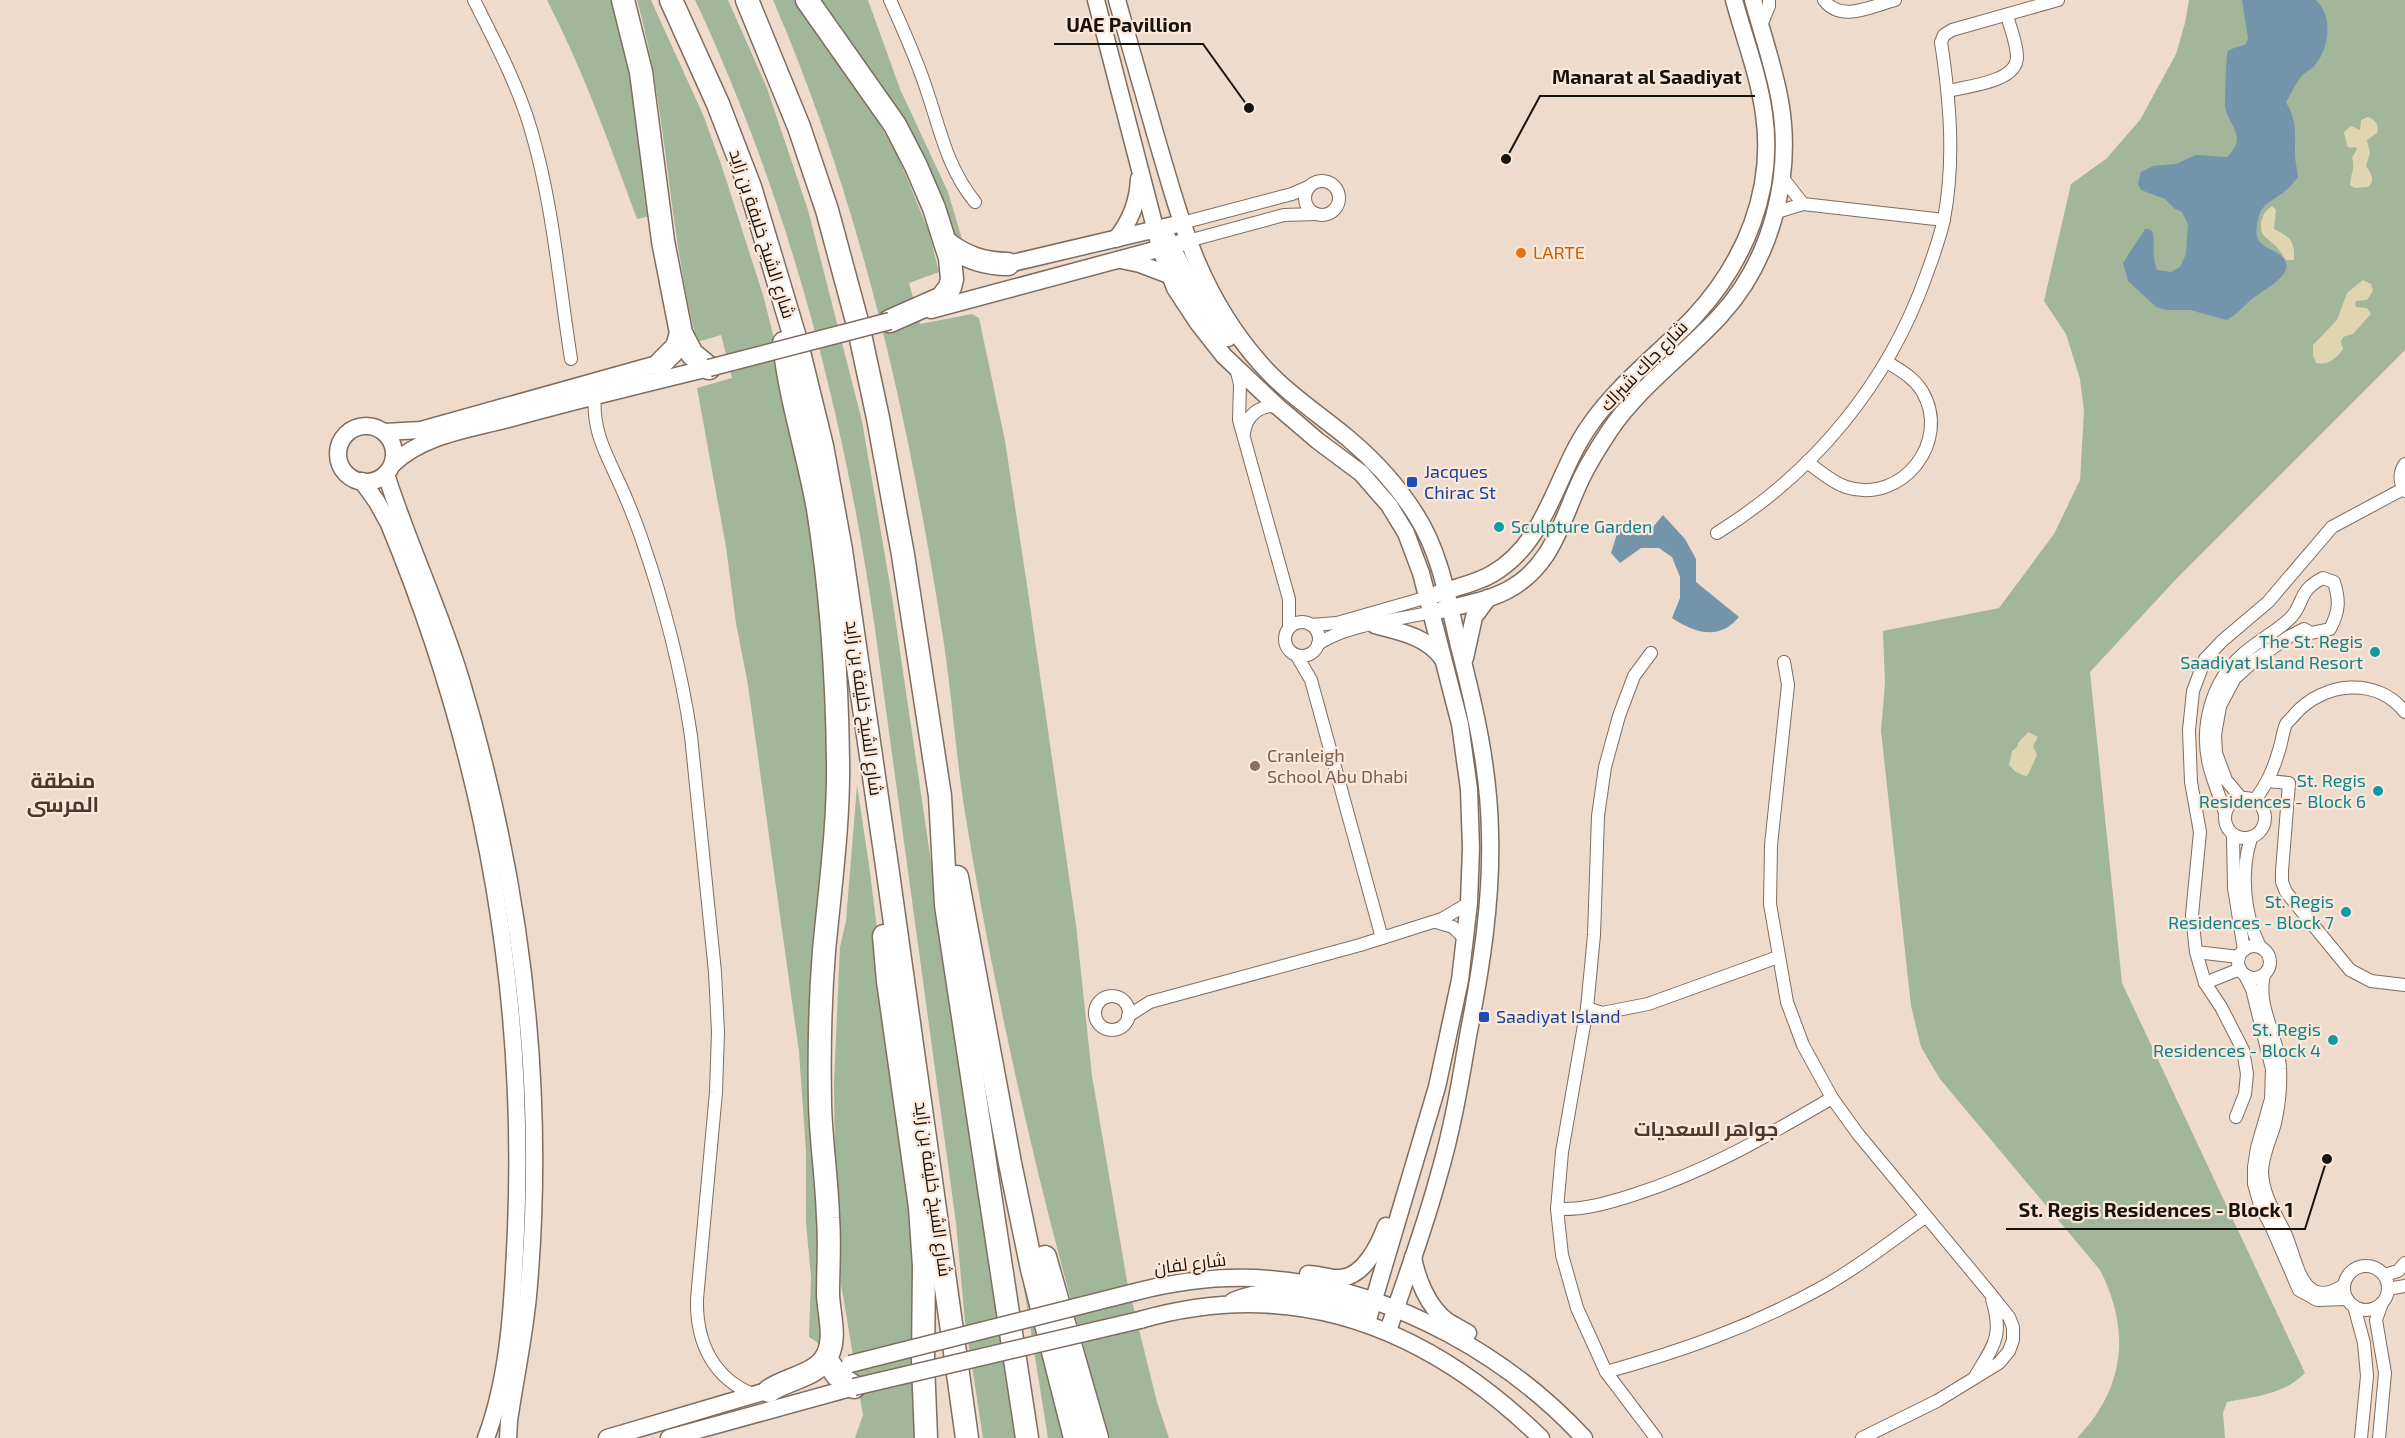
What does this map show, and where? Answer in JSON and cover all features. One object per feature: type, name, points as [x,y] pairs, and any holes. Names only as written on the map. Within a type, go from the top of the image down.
[{"type":"highway","points":[[623,0],[644,88],[663,241],[681,333],[673,354],[661,363]]},
{"type":"highway","name":"شارع الشيخ خليفة بن زايد","points":[[671,0],[729,131],[750,188],[810,395],[832,498],[887,866],[966,1438]]},
{"type":"highway","points":[[747,0],[782,82],[814,172],[838,248],[858,325],[891,487],[940,796],[1010,1163],[1032,1269],[1075,1438]]},
{"type":"highway","points":[[807,0],[895,125],[926,188],[952,268],[950,287],[942,298],[890,321]]},
{"type":"highway","points":[[945,242],[970,258],[988,263],[1008,264]]},
{"type":"highway","points":[[782,294],[782,327],[786,361],[813,482],[825,560],[837,735],[837,807],[821,1003],[821,1124],[828,1217],[828,1297],[831,1338],[842,1380],[854,1387]]},
{"type":"highway","points":[[681,333],[696,358],[709,368]]},
{"type":"highway","points":[[940,796],[946,905],[1027,1438]]},
{"type":"highway","points":[[887,866],[884,912],[885,958],[922,1236],[926,1438]]},
{"type":"highway","points":[[992,1061],[1097,1438]]},
{"type":"highway","points":[[763,1393],[788,1380],[836,1364]]},
{"type":"street","points":[[474,0],[509,73],[530,128],[542,171],[571,359]]},
{"type":"street","points":[[890,0],[928,92],[950,163],[975,202]]},
{"type":"street","points":[[1096,0],[1155,230],[1165,235],[1173,244],[1193,289],[1212,317],[1239,349],[1259,362],[1292,394],[1352,441],[1396,486],[1416,514],[1430,540],[1440,602],[1446,666],[1460,724],[1469,789],[1472,848],[1469,903],[1465,939],[1443,1062],[1371,1312]]},
{"type":"street","points":[[1117,0],[1182,223],[1173,244],[1169,275]]},
{"type":"street","name":"شارع جاك شيراك","points":[[1317,646],[1342,632],[1375,625],[1440,602],[1509,562],[1528,543],[1547,511],[1569,461],[1588,426],[1617,391],[1693,317],[1715,292],[1739,256],[1754,222],[1765,169],[1764,116],[1762,98],[1734,0]]},
{"type":"street","name":"شارع جاك شيراك","points":[[1309,624],[1338,623],[1440,602],[1488,598],[1521,581],[1535,570],[1549,553],[1560,534],[1582,477],[1611,428],[1639,395],[1719,317],[1739,293],[1763,249],[1774,213],[1782,177],[1784,139],[1780,99],[1753,0]]},
{"type":"street","points":[[1760,28],[1769,6],[1769,0]]},
{"type":"street","points":[[1824,0],[1835,10],[1848,12],[1895,0]]},
{"type":"street","points":[[1717,532],[1765,501],[1837,431],[1887,362],[1920,293],[1944,220],[1949,177],[1951,134],[1949,91],[1941,42],[1944,35],[1952,30],[2058,0]]},
{"type":"street","points":[[1949,91],[2003,77],[2013,70],[2017,53],[2007,15]]},
{"type":"street","points":[[1116,239],[1132,214],[1138,193],[1140,172]]},
{"type":"street","points":[[1782,177],[1803,204]]},
{"type":"street","points":[[661,363],[421,430],[385,432],[374,426],[361,426],[349,431],[341,441],[338,454],[341,466],[350,476],[362,481],[374,481],[409,451],[437,438],[890,321],[1284,215],[1325,214],[1333,211],[1339,200],[1338,191],[1333,184],[1326,181],[1316,182],[1292,194],[1155,230],[1008,264]]},
{"type":"street","points":[[1308,187],[1305,195],[1306,204],[1316,214]]},
{"type":"street","points":[[1774,213],[1803,204],[1944,220]]},
{"type":"street","points":[[1117,260],[1140,264],[1169,275],[1198,323],[1235,367],[1318,441],[1361,473],[1389,505],[1440,602],[1464,665],[1482,748],[1489,800],[1490,863],[1480,970],[1451,1127],[1438,1181],[1392,1319],[1418,1326],[1492,1368],[1516,1376]]},
{"type":"street","points":[[1807,462],[1838,484],[1867,490],[1896,483],[1912,471],[1924,454],[1930,434],[1931,423],[1927,402],[1909,375],[1887,362]]},
{"type":"street","points":[[1235,367],[1240,384],[1238,415],[1289,599],[1290,627]]},
{"type":"street","points":[[595,396],[594,416],[598,437],[633,514],[671,633],[691,736],[715,972],[718,1032],[716,1092],[697,1299],[698,1326],[704,1347],[716,1368],[734,1385],[763,1393]]},
{"type":"street","points":[[1244,433],[1247,422],[1254,412],[1263,407],[1277,406]]},
{"type":"street","points":[[385,432],[394,450],[389,469],[439,613],[469,709],[502,837],[522,956],[531,1049],[534,1188],[528,1297],[508,1438]]},
{"type":"street","points":[[2236,1117],[2245,1094],[2247,1074],[2243,1050],[2221,1006],[2205,982],[2196,952],[2192,915],[2200,832],[2191,782],[2189,730],[2193,690],[2205,659],[2222,641],[2268,602],[2332,527],[2404,490],[2401,470],[2405,464]]},
{"type":"street","points":[[362,481],[389,524],[441,669],[477,800],[506,955],[517,1090],[516,1235],[512,1297],[499,1396],[486,1438]]},
{"type":"street","points":[[2296,613],[2304,629],[2311,633],[2330,629],[2337,616],[2339,599],[2334,582],[2323,578],[2311,584],[2303,594],[2296,613],[2240,656],[2226,674],[2210,708],[2205,737],[2206,752],[2225,813],[2226,825],[2233,835],[2234,888],[2242,963],[2252,988],[2272,1069],[2271,1099],[2257,1148],[2254,1184],[2260,1205],[2299,1290],[2317,1300],[2350,1303],[2372,1310],[2382,1303]]},
{"type":"street","points":[[1464,665],[1474,617],[1488,598]]},
{"type":"street","points":[[1289,599],[1317,631],[1317,646],[1311,680]]},
{"type":"street","points":[[1440,602],[1472,730],[1482,748]]},
{"type":"street","points":[[1309,624],[1298,622],[1290,627],[1285,636],[1286,646],[1298,656],[1311,680],[1382,938]]},
{"type":"street","points":[[1375,625],[1421,639],[1436,650],[1446,666]]},
{"type":"street","points":[[2233,835],[2251,838],[2262,830],[2265,817],[2264,810],[2254,801],[2241,798],[2226,780],[2216,753],[2215,735],[2220,706],[2235,678],[2255,660],[2304,629]]},
{"type":"street","points":[[1298,656],[1308,656],[1317,646]]},
{"type":"street","points":[[1651,653],[1634,676],[1605,767],[1598,816],[1594,935],[1587,1008],[1562,1152],[1557,1209],[1562,1255],[1577,1308],[1606,1372],[1656,1438]]},
{"type":"street","points":[[1784,662],[1788,685],[1771,845],[1770,904],[1787,1002],[1803,1045],[1832,1098],[1925,1217],[1989,1292],[1996,1316],[1997,1336],[1974,1378],[1878,1436],[1862,1438]]},
{"type":"street","points":[[2254,801],[2273,771],[2286,724],[2302,706],[2319,695],[2342,687],[2360,686],[2379,692],[2400,705],[2405,712]]},
{"type":"street","points":[[2268,781],[2289,783],[2282,871],[2282,882],[2286,892],[2350,970],[2371,981],[2405,985]]},
{"type":"street","points":[[2225,813],[2231,803],[2241,798]]},
{"type":"street","points":[[2251,838],[2246,854],[2245,883],[2250,917],[2260,947],[2270,957],[2261,996],[2280,1060],[2281,1088],[2262,1170],[2264,1191],[2272,1211],[2285,1231],[2300,1277],[2308,1286],[2320,1292],[2333,1292],[2344,1285],[2351,1272],[2357,1268],[2371,1267],[2384,1275],[2388,1289],[2376,1320],[2385,1373],[2379,1438]]},
{"type":"street","points":[[1149,1002],[1109,996],[1099,1002],[1096,1007],[1096,1019],[1110,1029],[1122,1026],[1128,1016],[1149,1002],[1436,922],[1454,914],[1469,903]]},
{"type":"street","points":[[1436,922],[1453,927],[1465,939]]},
{"type":"street","points":[[2205,982],[2242,963],[2249,947],[2260,947]]},
{"type":"street","points":[[2196,952],[2242,963],[2256,978],[2264,975]]},
{"type":"street","points":[[1587,1008],[1602,1013],[1648,1004],[1778,957]]},
{"type":"street","points":[[1120,998],[1125,1003],[1128,1016]]},
{"type":"street","points":[[1557,1209],[1579,1210],[1598,1205],[1655,1188],[1700,1171],[1832,1098]]},
{"type":"street","points":[[1289,1281],[1308,1274],[1339,1278],[1352,1275],[1374,1253],[1390,1216],[1402,1200]]},
{"type":"street","points":[[1606,1372],[1672,1354],[1736,1330],[1821,1288],[1925,1217]]},
{"type":"street","points":[[1413,1257],[1419,1281],[1438,1312],[1475,1339],[1487,1356]]},
{"type":"street","points":[[2384,1275],[2397,1271],[2405,1263]]},
{"type":"street","name":"شارع لفان","points":[[836,1364],[1135,1292],[1204,1280],[1246,1278],[1289,1281],[1340,1292],[1371,1312],[1487,1356],[1545,1400],[1584,1438]]},
{"type":"street","points":[[2344,1285],[2364,1343],[2367,1376],[2361,1438]]},
{"type":"street","points":[[2388,1289],[2405,1286]]},
{"type":"street","name":"شارع لفان","points":[[669,1438],[854,1387],[1179,1311],[1223,1305],[1290,1307],[1344,1316],[1371,1312]]},
{"type":"street","name":"شارع لفان","points":[[1392,1319],[1440,1359],[1472,1379],[1505,1405],[1541,1438]]},
{"type":"street","points":[[608,1438],[763,1393]]},
{"type":"green space","points":[[547,0],[615,0],[632,69],[651,216],[637,219],[584,81]]},
{"type":"green space","points":[[637,0],[651,0],[704,117],[763,295],[806,464],[828,676],[821,1345],[809,1337],[811,1277],[806,1223],[806,1151],[799,1052],[748,685],[697,388],[732,378],[721,335],[697,342],[687,300],[655,85]]},
{"type":"green space","points":[[695,0],[728,0],[767,88],[808,210],[862,421],[892,597],[1016,1438],[983,1438],[965,1321],[956,1223],[874,622],[846,462],[828,383],[784,227],[728,74]]},
{"type":"green space","points":[[773,0],[799,0],[897,154],[929,232],[939,272],[909,283],[920,324],[972,314],[979,318],[1005,441],[1027,585],[1076,925],[1092,1076],[1127,1281],[1157,1402],[1169,1438],[1110,1438],[1087,1359],[1026,1122],[992,961],[963,800],[948,673],[929,550],[897,389],[856,231],[804,76]]},
{"type":"green space","points":[[820,0],[868,0],[900,89],[948,192],[962,239],[956,238],[935,181],[906,122]]},
{"type":"green space","points":[[2189,0],[2405,0],[2405,350],[2178,577],[2090,672],[2122,983],[2305,1373],[2279,1390],[2227,1402],[2223,1413],[2225,1438],[2077,1438],[2093,1419],[2114,1379],[2119,1337],[2116,1315],[2100,1270],[1940,1079],[1921,1047],[1911,1006],[1881,731],[1885,683],[1883,631],[1999,608],[2054,534],[2080,480],[2084,411],[2080,379],[2066,334],[2044,301],[2071,184],[2106,159],[2140,120],[2176,54]]},
{"type":"green space","points":[[857,785],[914,1219],[924,1438],[855,1438],[863,1415],[841,1284],[835,1167],[834,1082],[840,947],[846,921]]},
{"type":"green space","points":[[1019,1257],[1069,1438],[1048,1438]]},
{"type":"sand","points":[[2368,117],[2375,121],[2378,128],[2377,133],[2367,140],[2370,153],[2366,166],[2371,174],[2372,182],[2368,187],[2355,188],[2350,185],[2352,158],[2357,149],[2347,146],[2344,132],[2351,126],[2360,130],[2361,120]]},
{"type":"sand","points":[[2272,206],[2276,210],[2274,229],[2290,240],[2294,248],[2294,260],[2286,260],[2277,247],[2263,235],[2262,219]]},
{"type":"sand","points":[[2363,280],[2371,284],[2373,291],[2367,300],[2356,301],[2355,304],[2356,307],[2367,308],[2371,314],[2353,334],[2343,337],[2341,341],[2343,349],[2335,358],[2328,362],[2316,363],[2313,345],[2337,320],[2347,293]]},
{"type":"sand","points":[[2028,732],[2038,737],[2033,746],[2037,755],[2028,775],[2025,776],[2016,772],[2009,765],[2012,751]]},
{"type":"water","points":[[2242,0],[2316,0],[2325,14],[2328,32],[2320,58],[2299,80],[2286,102],[2295,126],[2298,177],[2263,208],[2257,225],[2259,241],[2284,259],[2285,271],[2275,283],[2227,320],[2190,310],[2167,310],[2156,307],[2128,281],[2123,263],[2145,229],[2152,231],[2157,270],[2171,272],[2180,267],[2186,254],[2188,224],[2182,212],[2175,209],[2165,199],[2141,190],[2138,184],[2141,172],[2153,166],[2176,164],[2196,155],[2227,157],[2233,150],[2237,137],[2225,106],[2227,60],[2228,51],[2246,44],[2248,38]]},
{"type":"water","points":[[1663,515],[1685,539],[1696,559],[1696,582],[1739,617],[1731,625],[1715,632],[1698,631],[1672,618],[1680,598],[1680,577],[1672,557],[1659,548],[1641,548],[1620,563],[1611,553],[1617,534],[1625,521],[1638,531],[1653,527]]},
{"type":"place","name":"UAE Pavillion","points":[[1249,108]]},
{"type":"place","name":"Manarat al Saadiyat","points":[[1506,159]]},
{"type":"place","name":"LARTE","points":[[1521,253]]},
{"type":"place","name":"Jacques Chirac St","points":[[1412,482]]},
{"type":"place","name":"Sculpture Garden","points":[[1499,527]]},
{"type":"place","name":"The St. Regis Saadiyat Island Resort","points":[[2375,652]]},
{"type":"place","name":"Cranleigh School Abu Dhabi","points":[[1255,766]]},
{"type":"place","name":"St. Regis Residences - Block 6","points":[[2378,791]]},
{"type":"place","name":"St. Regis Residences - Block 7","points":[[2346,912]]},
{"type":"place","name":"Saadiyat Island","points":[[1484,1017]]},
{"type":"place","name":"St. Regis Residences - Block 4","points":[[2333,1040]]},
{"type":"place","name":"St. Regis Residences - Block 1","points":[[2327,1159]]},
{"type":"district","name":"منطقة المرسى","points":[[63,793]]},
{"type":"district","name":"جواهر السعديات","points":[[1706,1129]]}]
